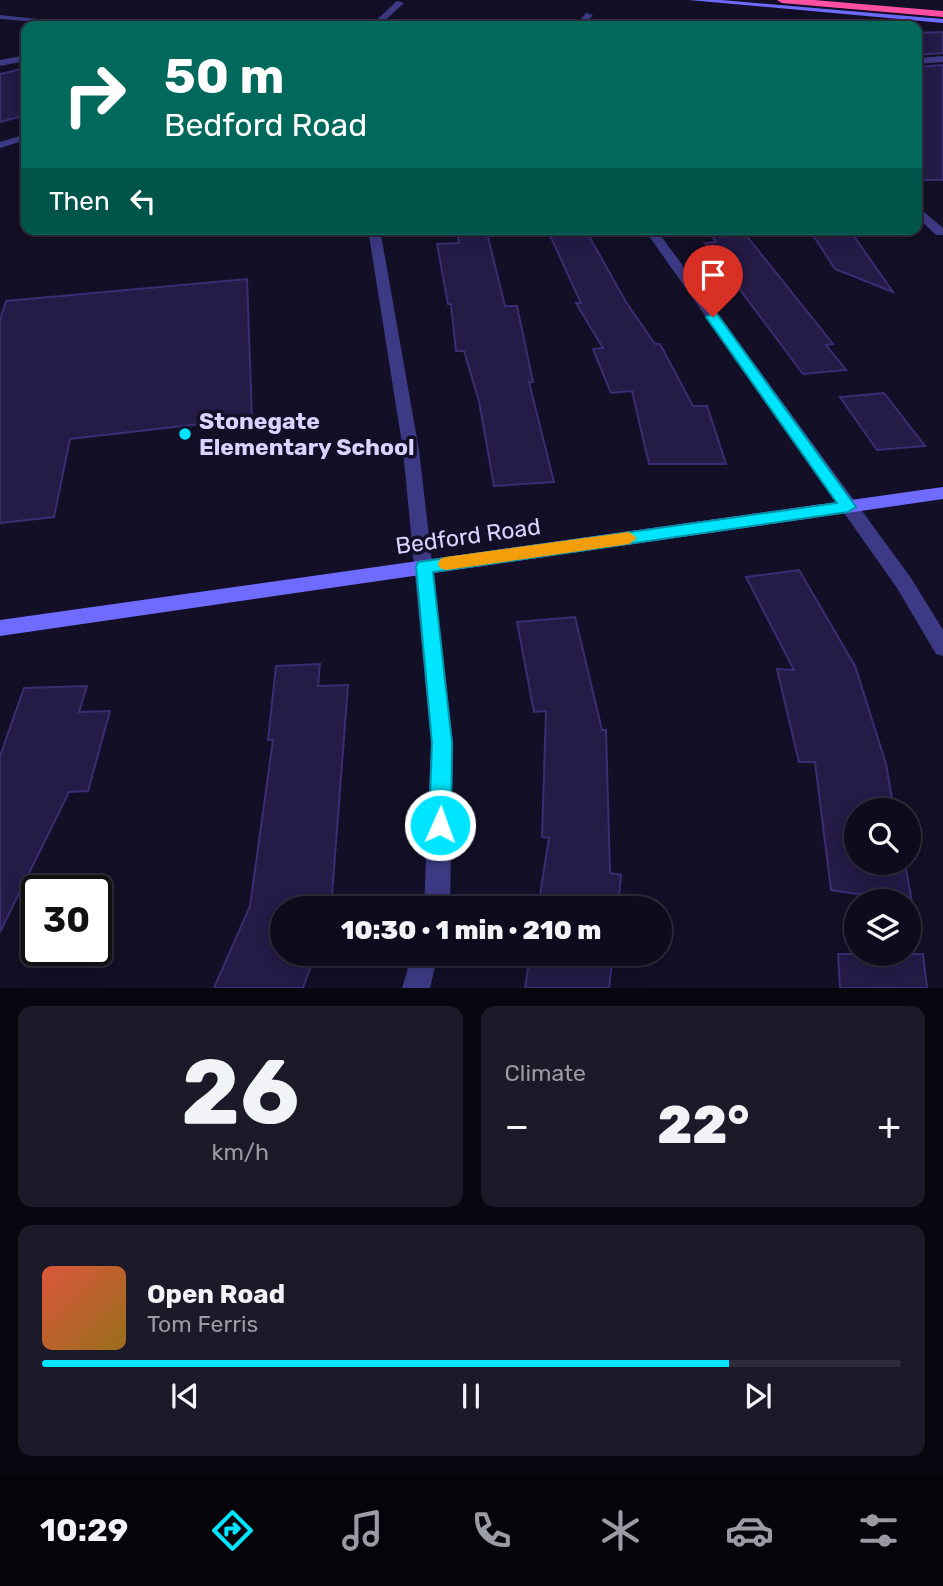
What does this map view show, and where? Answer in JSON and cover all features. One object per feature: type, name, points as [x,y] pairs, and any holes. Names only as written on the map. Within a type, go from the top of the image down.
[{"type":"highway","points":[[782,0],[943,14]]},
{"type":"highway","points":[[899,0],[933,2]]},
{"type":"main road","points":[[693,0],[943,21]]},
{"type":"main road","name":"Bedford Road","points":[[0,628],[943,493]]},
{"type":"street","points":[[380,21],[400,3]]},
{"type":"street","points":[[584,21],[589,15]]},
{"type":"street","points":[[0,17],[38,21]]},
{"type":"street","points":[[0,63],[21,59]]},
{"type":"street","points":[[922,61],[943,59]]},
{"type":"street","points":[[0,145],[21,139]]},
{"type":"street","points":[[922,215],[940,232]]},
{"type":"street","points":[[375,235],[411,450],[442,743],[437,896]]},
{"type":"street","points":[[654,235],[904,583],[943,648]]},
{"type":"street","points":[[416,988],[422,966]]},
{"type":"building","points":[[943,32],[943,53],[922,55],[922,33]]},
{"type":"building","points":[[943,65],[943,180],[924,180],[922,177],[922,67]]},
{"type":"building","points":[[21,69],[21,116],[0,122],[0,74]]},
{"type":"building","points":[[458,235],[487,235],[505,306],[517,306],[533,382],[529,382],[554,482],[494,486],[479,401],[464,351],[456,351],[451,304],[448,304],[437,244],[459,243]]},
{"type":"building","points":[[550,235],[588,235],[626,302],[655,344],[660,344],[693,406],[707,406],[726,464],[649,464],[632,391],[611,393],[593,349],[603,348],[576,303],[581,303]]},
{"type":"building","points":[[712,235],[746,235],[833,344],[826,345],[846,370],[803,374],[705,243],[716,242]]},
{"type":"building","points":[[813,235],[853,235],[893,292],[835,269]]},
{"type":"building","points":[[247,279],[252,418],[70,439],[54,517],[0,523],[0,320],[6,301]]},
{"type":"building","points":[[884,393],[925,446],[877,450],[840,397]]},
{"type":"building","points":[[799,570],[855,666],[886,764],[892,798],[844,798],[844,875],[907,875],[910,889],[831,890],[815,762],[799,762],[777,669],[794,670],[746,577]]},
{"type":"building","points":[[575,617],[602,730],[606,730],[610,873],[621,875],[619,896],[540,896],[549,838],[542,837],[546,711],[534,712],[517,622]]},
{"type":"building","points":[[320,664],[318,686],[348,685],[332,896],[270,896],[270,966],[311,966],[303,988],[214,988],[250,906],[273,740],[268,740],[276,666]]},
{"type":"building","points":[[87,686],[79,712],[110,711],[88,791],[69,792],[28,875],[21,875],[21,889],[0,932],[0,756],[24,688]]},
{"type":"building","points":[[838,954],[844,954],[844,966],[921,966],[923,954],[927,988],[840,988]]},
{"type":"building","points":[[528,966],[612,966],[609,988],[525,988]]},
{"type":"slow traffic","points":[[446,564],[629,538]]},
{"type":"place","name":"Stonegate Elementary School","points":[[185,434]]},
{"type":"route","points":[[440,825],[442,743],[424,567],[848,507],[713,317]]}]
